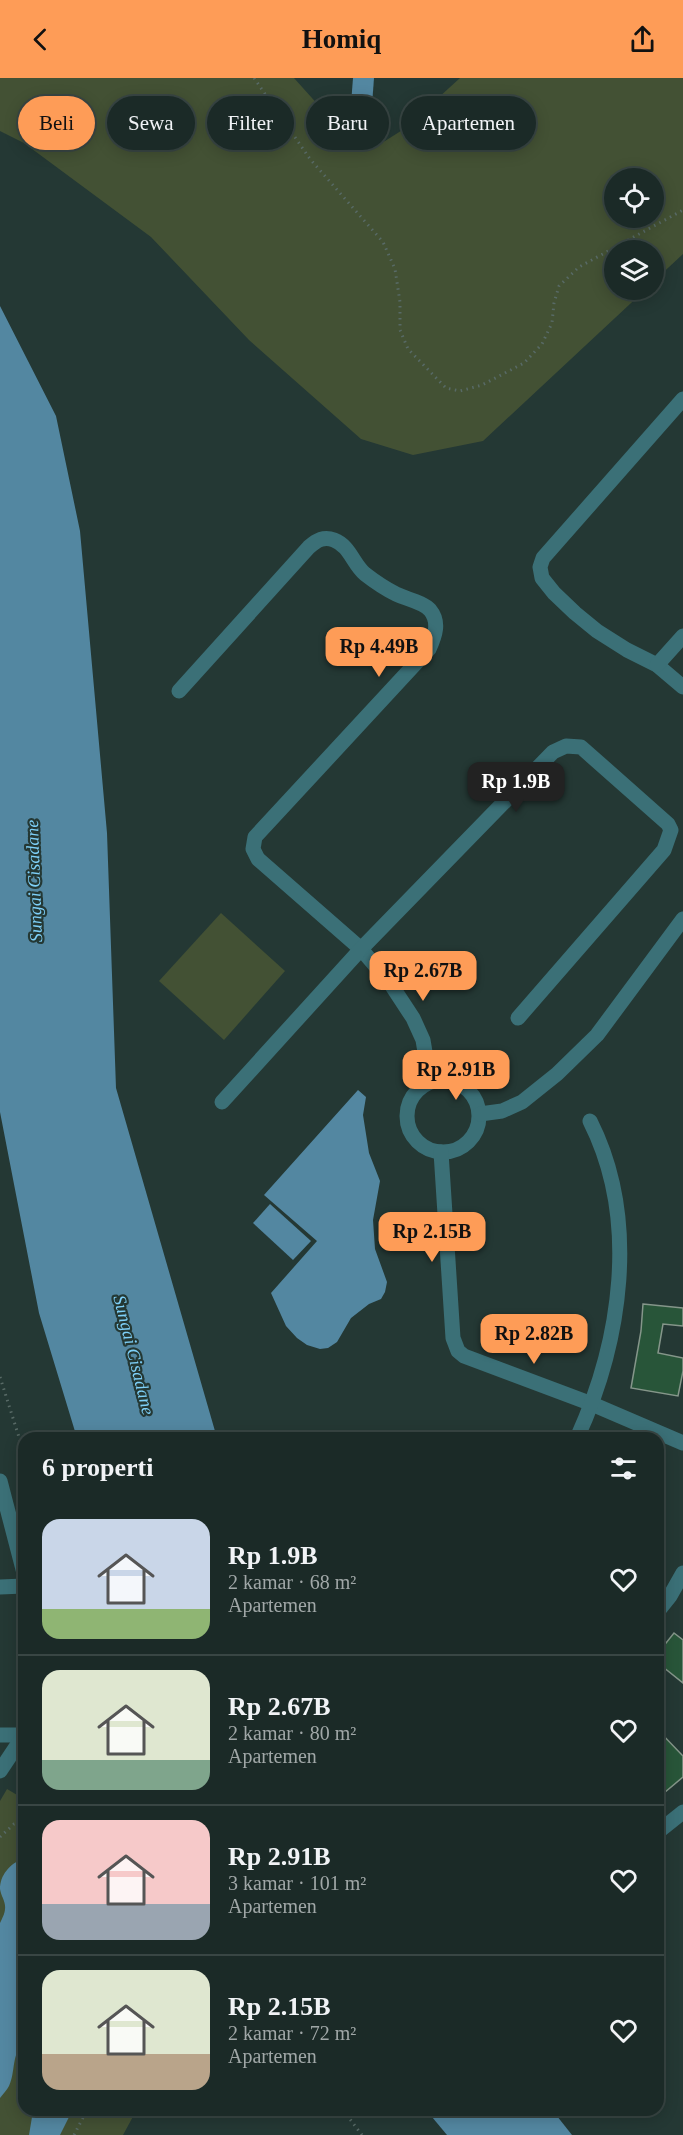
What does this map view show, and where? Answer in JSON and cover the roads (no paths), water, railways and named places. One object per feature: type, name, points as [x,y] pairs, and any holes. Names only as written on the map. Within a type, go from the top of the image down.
[{"type":"street","points":[[683,399],[543,558],[540,567],[542,578],[554,593],[597,631],[657,665],[683,687]]},
{"type":"street","points":[[178,692],[316,540],[332,539],[340,543],[364,574],[395,594],[429,609],[436,621],[435,637],[429,649],[255,837],[253,849],[258,859],[361,949],[390,983],[413,1018],[423,1040],[430,1082]]},
{"type":"street","points":[[657,665],[683,636]]},
{"type":"street","points":[[222,1102],[361,949],[553,752],[566,746],[582,747],[668,824],[671,830],[664,850],[518,1018]]},
{"type":"street","points":[[480,1114],[502,1111],[522,1102],[557,1074],[597,1035],[683,920]]},
{"type":"street","points":[[442,1079],[463,1085],[472,1093],[477,1103],[480,1114],[473,1136],[465,1145],[454,1150],[441,1152],[429,1149],[411,1133],[407,1121],[412,1097],[430,1082],[442,1079]]},
{"type":"street","points":[[580,1432],[592,1404],[608,1351],[617,1303],[619,1240],[615,1200],[600,1142],[590,1121]]},
{"type":"street","points":[[441,1152],[453,1338],[458,1351],[464,1356],[592,1404],[657,1432]]},
{"type":"street","points":[[664,1435],[683,1443]]},
{"type":"street","points":[[0,1481],[18,1550]]},
{"type":"street","points":[[664,1604],[683,1573]]},
{"type":"street","points":[[0,1587],[18,1586]]},
{"type":"street","points":[[0,1735],[18,1735]]},
{"type":"street","points":[[0,1771],[18,1744]]},
{"type":"street","points":[[664,1827],[683,1812]]},
{"type":"water","points":[[353,78],[374,78],[373,96],[352,96]]},
{"type":"water","name":"Sungai Cisadane","points":[[0,306],[56,416],[80,531],[107,833],[116,1088],[215,1432],[75,1432],[39,1313],[0,1112]]},
{"type":"water","points":[[358,1090],[366,1097],[363,1115],[369,1153],[380,1181],[373,1220],[375,1249],[387,1282],[381,1299],[369,1304],[351,1318],[337,1342],[328,1348],[320,1349],[307,1345],[286,1326],[271,1293],[317,1241],[264,1195]]},
{"type":"water","points":[[270,1204],[311,1241],[293,1260],[253,1223]]},
{"type":"water","points":[[18,1862],[18,2050],[9,2086],[0,2098],[0,1923],[5,1906],[0,1884],[6,1871]]},
{"type":"water","points":[[32,2116],[70,2116],[60,2135],[29,2135]]},
{"type":"water","points":[[431,2116],[557,2116],[572,2135],[447,2135]]}]
